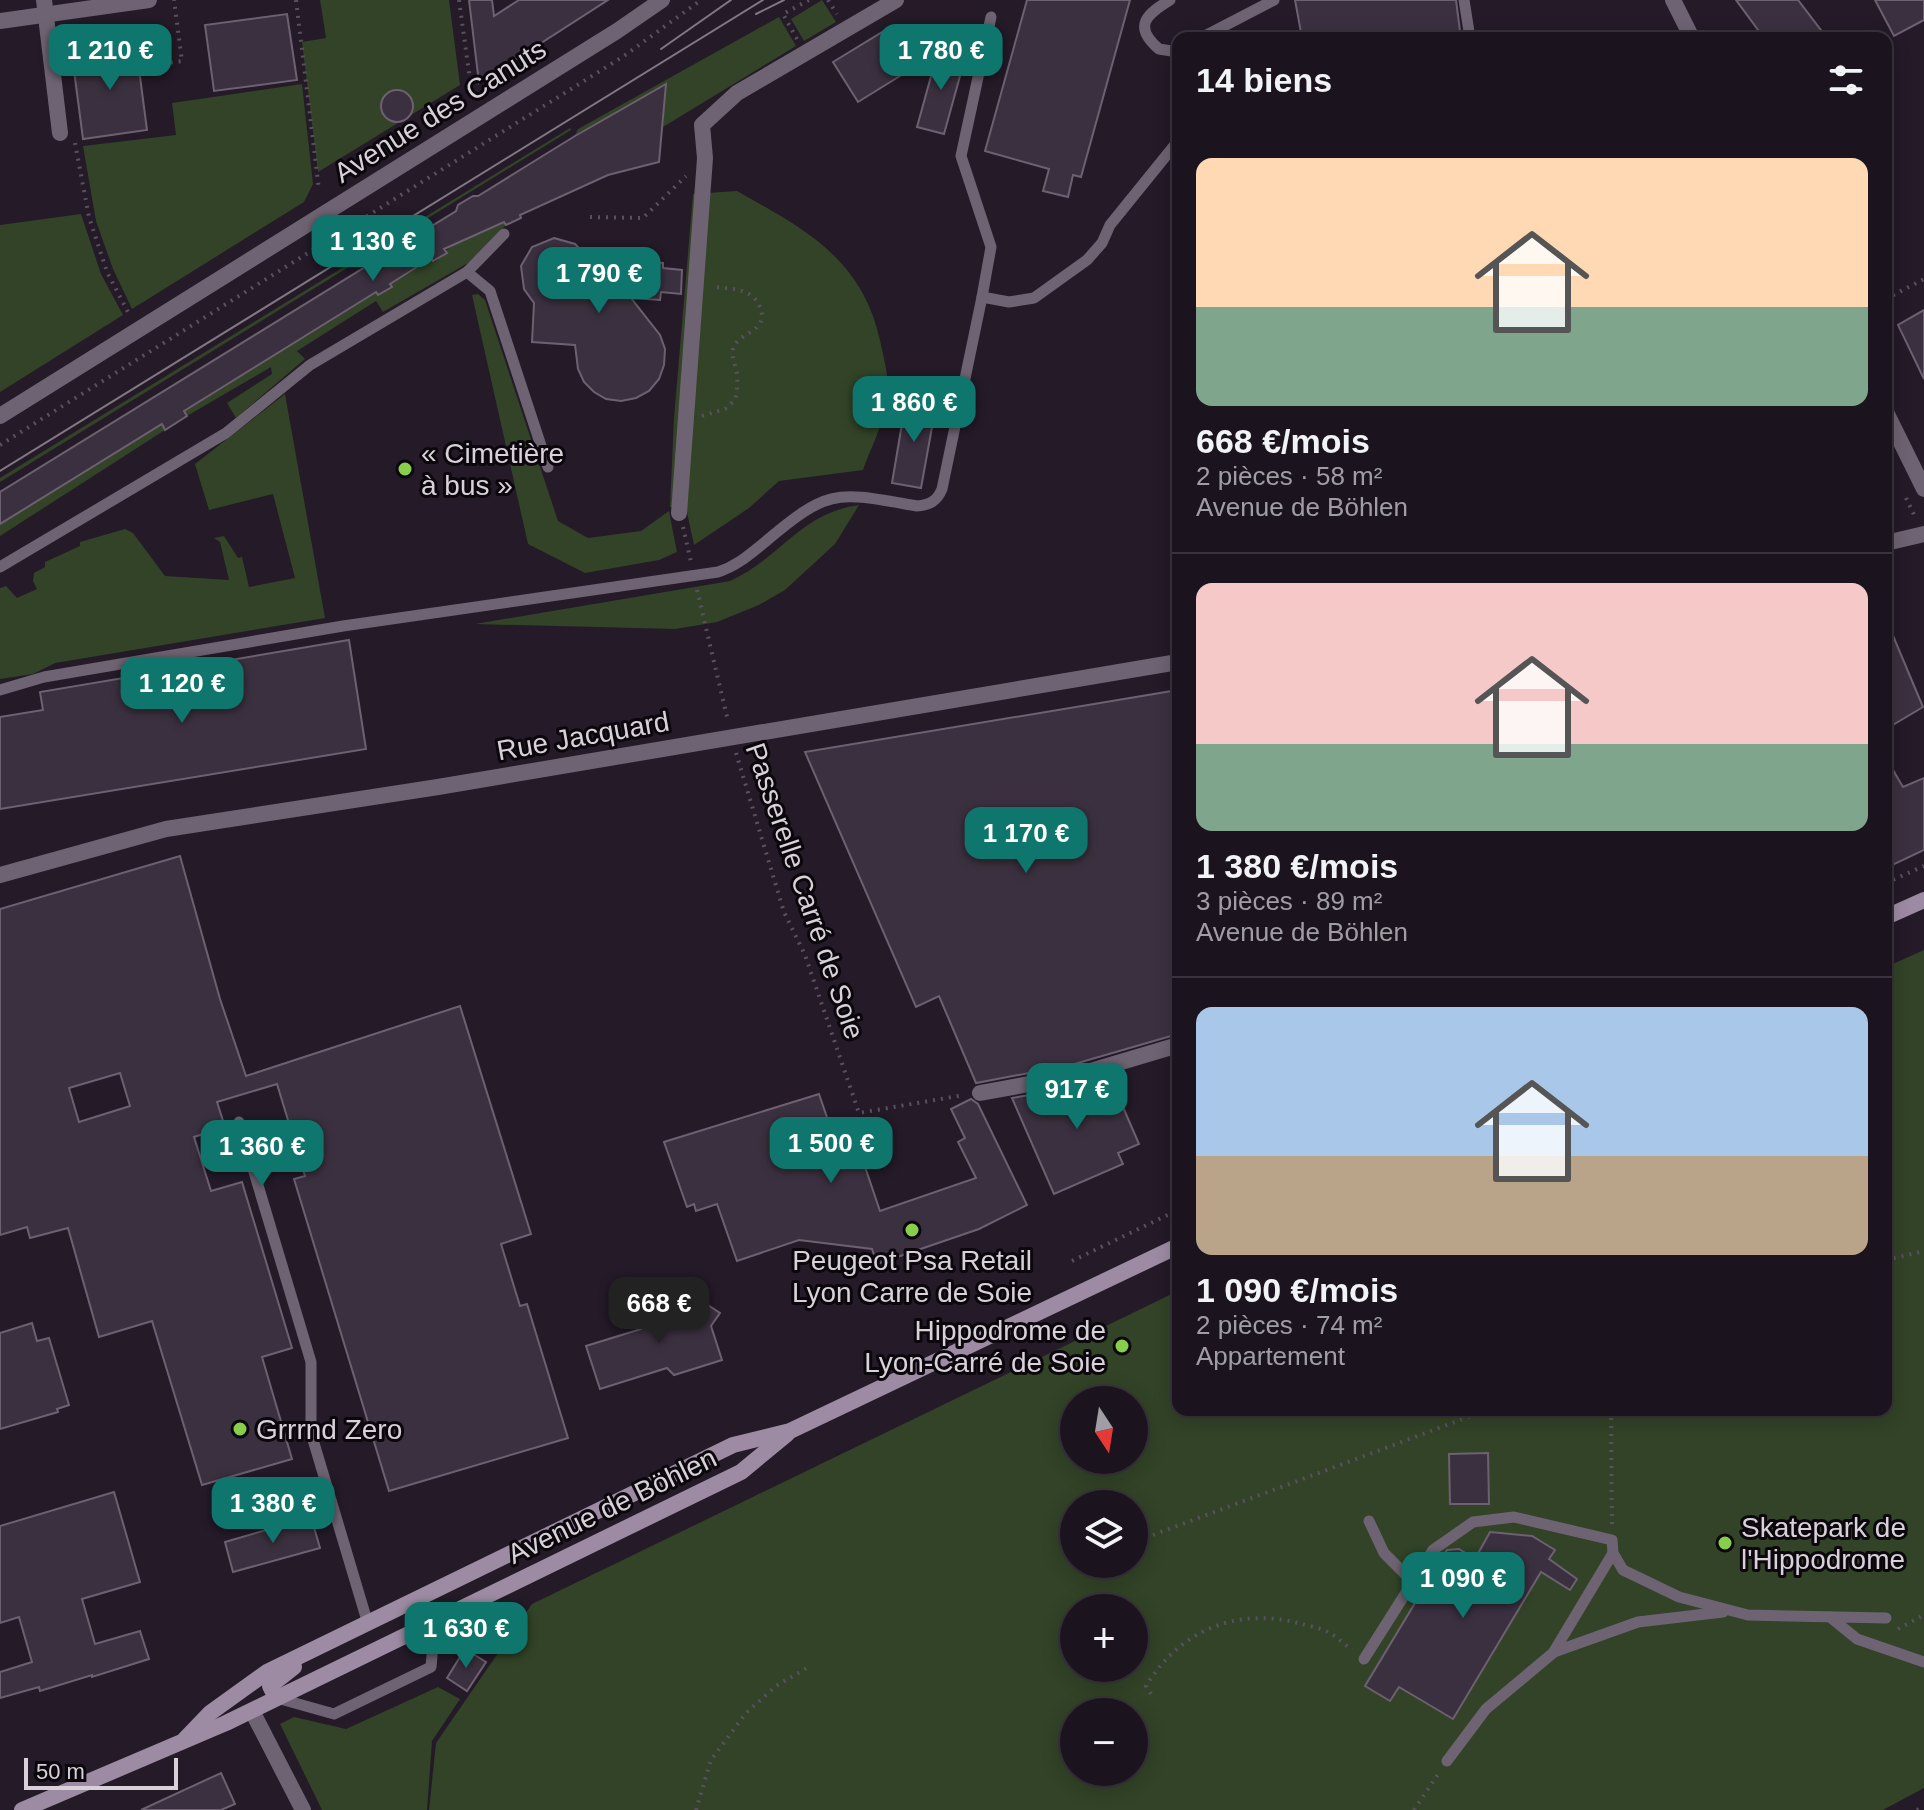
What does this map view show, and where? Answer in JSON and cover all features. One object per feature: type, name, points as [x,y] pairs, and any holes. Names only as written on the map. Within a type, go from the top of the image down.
[{"type":"main road","points":[[1892,914],[1924,900]]},
{"type":"main road","name":"Avenue de Böhlen","points":[[185,1739],[210,1713],[267,1672],[733,1445],[790,1431],[1172,1249]]},
{"type":"main road","name":"Avenue de Böhlen","points":[[22,1810],[252,1711],[741,1472],[790,1431]]},
{"type":"main road","name":"Avenue de Böhlen","points":[[276,1698],[270,1686],[317,1648]]},
{"type":"street","points":[[0,21],[45,8],[149,0]]},
{"type":"street","points":[[679,513],[705,158],[702,125],[737,93],[896,0]]},
{"type":"street","points":[[1673,0],[1689,32]]},
{"type":"street","name":"Avenue des Canuts","points":[[0,416],[617,31],[656,2]]},
{"type":"street","points":[[45,8],[60,133]]},
{"type":"street","points":[[1892,424],[1924,489]]},
{"type":"street","points":[[1892,542],[1924,534]]},
{"type":"street","name":"Rue Jacquard","points":[[0,875],[166,829],[453,785],[1172,663]]},
{"type":"street","points":[[980,1093],[1074,1076],[1172,1047]]},
{"type":"street","points":[[252,1711],[303,1810]]},
{"type":"lane","points":[[1170,0],[1149,13],[1145,23],[1147,35],[1154,45],[1172,50]]},
{"type":"lane","points":[[1213,32],[1274,0]]},
{"type":"lane","points":[[1464,0],[1469,32]]},
{"type":"lane","points":[[0,690],[44,677],[343,626],[718,572],[738,564],[801,511],[834,497],[862,496],[917,506],[933,502],[942,489],[991,247],[961,156],[991,17]]},
{"type":"lane","points":[[982,297],[1009,302],[1034,298],[1087,260],[1102,243],[1110,225],[1172,148]]},
{"type":"lane","points":[[0,567],[226,433],[310,365],[467,272],[504,234]]},
{"type":"lane","points":[[467,272],[490,291],[548,467]]},
{"type":"lane","points":[[239,1122],[311,1362],[311,1433],[368,1624]]},
{"type":"lane","points":[[1364,1659],[1433,1550],[1473,1522],[1514,1517],[1612,1546],[1623,1570],[1679,1597],[1748,1615],[1886,1618]]},
{"type":"lane","points":[[1369,1521],[1384,1553],[1413,1582]]},
{"type":"lane","points":[[1553,1653],[1612,1546]]},
{"type":"lane","points":[[1447,1761],[1486,1709],[1553,1653],[1638,1622],[1731,1611]]},
{"type":"lane","points":[[1830,1617],[1857,1639],[1924,1662]]},
{"type":"lane","points":[[276,1698],[334,1714],[431,1667],[435,1621]]},
{"type":"path","points":[[139,67],[182,61],[174,0]]},
{"type":"path","points":[[296,0],[319,190]]},
{"type":"path","points":[[459,0],[472,94]]},
{"type":"path","points":[[0,445],[624,56],[701,0]]},
{"type":"path","points":[[806,54],[783,14],[809,0]]},
{"type":"path","points":[[60,133],[75,143],[89,217],[107,272],[129,314]]},
{"type":"path","points":[[590,217],[643,218],[705,158]]},
{"type":"path","points":[[1892,296],[1924,279]]},
{"type":"path","points":[[687,418],[725,409],[735,400],[737,371],[732,352],[736,342],[750,334],[760,323],[762,310],[756,298],[743,290],[696,285]]},
{"type":"path","points":[[679,513],[694,574]]},
{"type":"path","name":"Passerelle Carré de Soie","points":[[697,589],[729,725]]},
{"type":"path","name":"Passerelle Carré de Soie","points":[[733,740],[784,912],[805,955],[859,1113],[980,1093]]},
{"type":"path","points":[[1892,880],[1924,866]]},
{"type":"path","points":[[1072,1261],[1172,1213]]},
{"type":"path","points":[[1892,1259],[1924,1251]]},
{"type":"path","points":[[1153,1535],[1471,1416]]},
{"type":"path","points":[[1611,1416],[1612,1546]]},
{"type":"path","points":[[1151,1694],[1146,1686],[1155,1670],[1181,1644],[1219,1623],[1272,1616],[1326,1631],[1364,1659]]},
{"type":"path","points":[[696,1810],[711,1760],[746,1713],[776,1686],[810,1666]]},
{"type":"path","points":[[1414,1810],[1447,1761]]},
{"type":"path","points":[[1917,1810],[1924,1806]]},
{"type":"green space","points":[[320,0],[449,0],[460,85],[318,172],[302,42],[326,38]]},
{"type":"green space","points":[[822,0],[836,22],[804,41],[791,19]]},
{"type":"green space","points":[[779,17],[796,46],[663,127],[666,85],[575,135],[578,129]]},
{"type":"green space","points":[[302,84],[313,184],[304,202],[132,309],[113,269],[96,221],[83,146],[176,135],[172,103]]},
{"type":"green space","points":[[571,130],[0,482],[0,478]]},
{"type":"green space","points":[[737,191],[809,234],[846,269],[873,316],[887,372],[887,399],[863,470],[779,481],[749,508],[694,545],[686,508],[670,507],[674,418],[693,194]]},
{"type":"green space","points":[[81,214],[101,274],[123,315],[0,392],[0,225]]},
{"type":"green space","points":[[504,222],[506,225],[468,263],[383,312],[376,301],[297,351],[305,359],[236,418],[227,403],[272,374],[271,367],[187,416],[184,411],[431,258],[435,262],[451,246]]},
{"type":"green space","points":[[478,294],[485,300],[558,521],[588,538],[641,531],[669,511],[677,552],[659,560],[585,573],[528,544],[472,295]]},
{"type":"green space","points":[[285,394],[325,618],[55,663],[33,674],[0,679],[0,588],[6,586],[17,598],[37,589],[33,581],[34,573],[45,567],[45,562],[80,546],[80,542],[125,529],[133,533],[165,576],[229,580],[220,542],[214,538],[224,536],[238,558],[242,557],[249,587],[295,578],[273,494],[209,510],[195,464]]},
{"type":"green space","points":[[162,424],[165,430],[0,536],[0,524]]},
{"type":"green space","points":[[859,505],[835,544],[785,590],[759,605],[717,622],[675,629],[475,624],[730,581],[763,561],[821,517]]},
{"type":"green space","name":"Hippodrome de Lyon-Carré de Soie","points":[[1924,950],[1924,1788],[1883,1810],[429,1810],[436,1743],[532,1604],[1172,1294],[1172,1416],[1892,1416],[1892,964]]},
{"type":"green space","points":[[438,1687],[460,1699],[432,1741],[427,1810],[322,1810],[280,1724],[294,1717],[346,1729]]},
{"type":"building","points":[[469,0],[492,0],[494,16],[519,0],[608,0],[479,83]]},
{"type":"building","points":[[1027,0],[1130,0],[1081,177],[1073,175],[1068,197],[1043,191],[1049,169],[985,151]]},
{"type":"building","points":[[1295,0],[1456,0],[1460,31],[1454,32],[1301,32]]},
{"type":"building","points":[[1736,0],[1798,0],[1822,32],[1760,32]]},
{"type":"building","points":[[1875,0],[1924,0],[1924,20],[1894,36]]},
{"type":"building","points":[[287,14],[297,80],[214,91],[205,25]]},
{"type":"building","points":[[884,31],[908,71],[858,102],[833,62]]},
{"type":"building","points":[[136,46],[147,130],[83,139],[72,55]]},
{"type":"building","points":[[938,51],[965,58],[944,134],[917,127]]},
{"type":"building","points":[[666,84],[659,162],[608,175],[520,215],[521,218],[506,225],[504,222],[444,249],[447,253],[433,261],[431,258],[390,284],[392,287],[378,295],[376,292],[184,411],[187,416],[165,430],[162,424],[0,524],[0,492],[456,211],[458,205]]},
{"type":"building","points":[[397,90],[408,95],[413,106],[408,117],[397,122],[386,117],[381,106],[386,95]]},
{"type":"building","points":[[554,238],[575,244],[589,258],[663,263],[663,268],[682,270],[681,294],[661,292],[660,300],[631,298],[660,335],[665,349],[659,379],[649,391],[621,401],[606,399],[584,382],[578,369],[575,345],[532,342],[534,303],[524,289],[521,266],[532,247]]},
{"type":"building","points":[[1924,310],[1924,379],[1898,325]]},
{"type":"building","points":[[906,400],[936,405],[921,488],[892,483]]},
{"type":"building","points":[[1892,633],[1923,707],[1892,725]]},
{"type":"building","points":[[349,640],[366,749],[0,809],[0,717],[43,710],[40,692]]},
{"type":"building","points":[[1172,691],[1172,1036],[1071,1065],[976,1083],[939,996],[916,1007],[805,752]]},
{"type":"building","points":[[1892,768],[1903,787],[1924,778],[1924,850],[1892,865]]},
{"type":"building","points":[[180,856],[220,999],[246,1076],[460,1006],[531,1234],[501,1244],[520,1306],[527,1304],[568,1438],[389,1491],[294,1179],[305,1176],[277,1084],[217,1102],[225,1127],[194,1137],[211,1191],[242,1182],[292,1348],[262,1357],[292,1459],[202,1485],[152,1321],[99,1337],[68,1228],[30,1238],[27,1227],[0,1235],[0,909]],"holes":[[[120,1073],[130,1106],[79,1122],[69,1088]]]},
{"type":"building","points":[[1110,1077],[1139,1144],[1118,1153],[1123,1164],[1054,1194],[1012,1098],[1076,1087]]},
{"type":"building","points":[[819,1094],[842,1161],[861,1155],[880,1211],[976,1178],[958,1142],[965,1138],[951,1109],[971,1099],[978,1104],[1027,1205],[979,1229],[877,1264],[872,1249],[799,1240],[737,1261],[717,1204],[696,1211],[694,1204],[687,1207],[664,1142]]},
{"type":"building","points":[[688,1292],[720,1313],[711,1326],[722,1360],[674,1375],[667,1368],[600,1389],[586,1346],[641,1329],[638,1318],[676,1306],[677,1309]]},
{"type":"building","points":[[32,1323],[37,1341],[49,1338],[69,1405],[57,1409],[58,1412],[0,1429],[0,1333]]},
{"type":"building","points":[[1488,1453],[1489,1504],[1450,1504],[1449,1454]]},
{"type":"building","points":[[114,1492],[140,1582],[82,1599],[95,1644],[140,1631],[149,1659],[40,1691],[39,1687],[0,1698],[0,1672],[32,1662],[19,1617],[0,1623],[0,1526]]},
{"type":"building","points":[[311,1517],[320,1548],[233,1572],[225,1542]]},
{"type":"building","points":[[1490,1532],[1532,1536],[1555,1550],[1549,1559],[1577,1579],[1570,1590],[1541,1572],[1453,1719],[1399,1687],[1390,1701],[1365,1686],[1447,1550],[1459,1549],[1475,1559]]},
{"type":"building","points":[[465,1649],[486,1662],[467,1691],[447,1678]]},
{"type":"building","points":[[221,1773],[235,1804],[221,1810],[141,1810]]},
{"type":"tram line","points":[[661,49],[731,0]]},
{"type":"tram line","points":[[0,471],[763,0]]},
{"type":"tram line","points":[[756,14],[784,0]]},
{"type":"place","name":"« Cimetière à bus »","points":[[405,469]]},
{"type":"place","name":"Peugeot Psa Retail Lyon Carre de Soie","points":[[912,1230]]},
{"type":"place","name":"Hippodrome de Lyon-Carré de Soie","points":[[1122,1346]]},
{"type":"place","name":"Grrrnd Zero","points":[[240,1429]]},
{"type":"place","name":"Skatepark de l'Hippodrome","points":[[1725,1543]]}]
